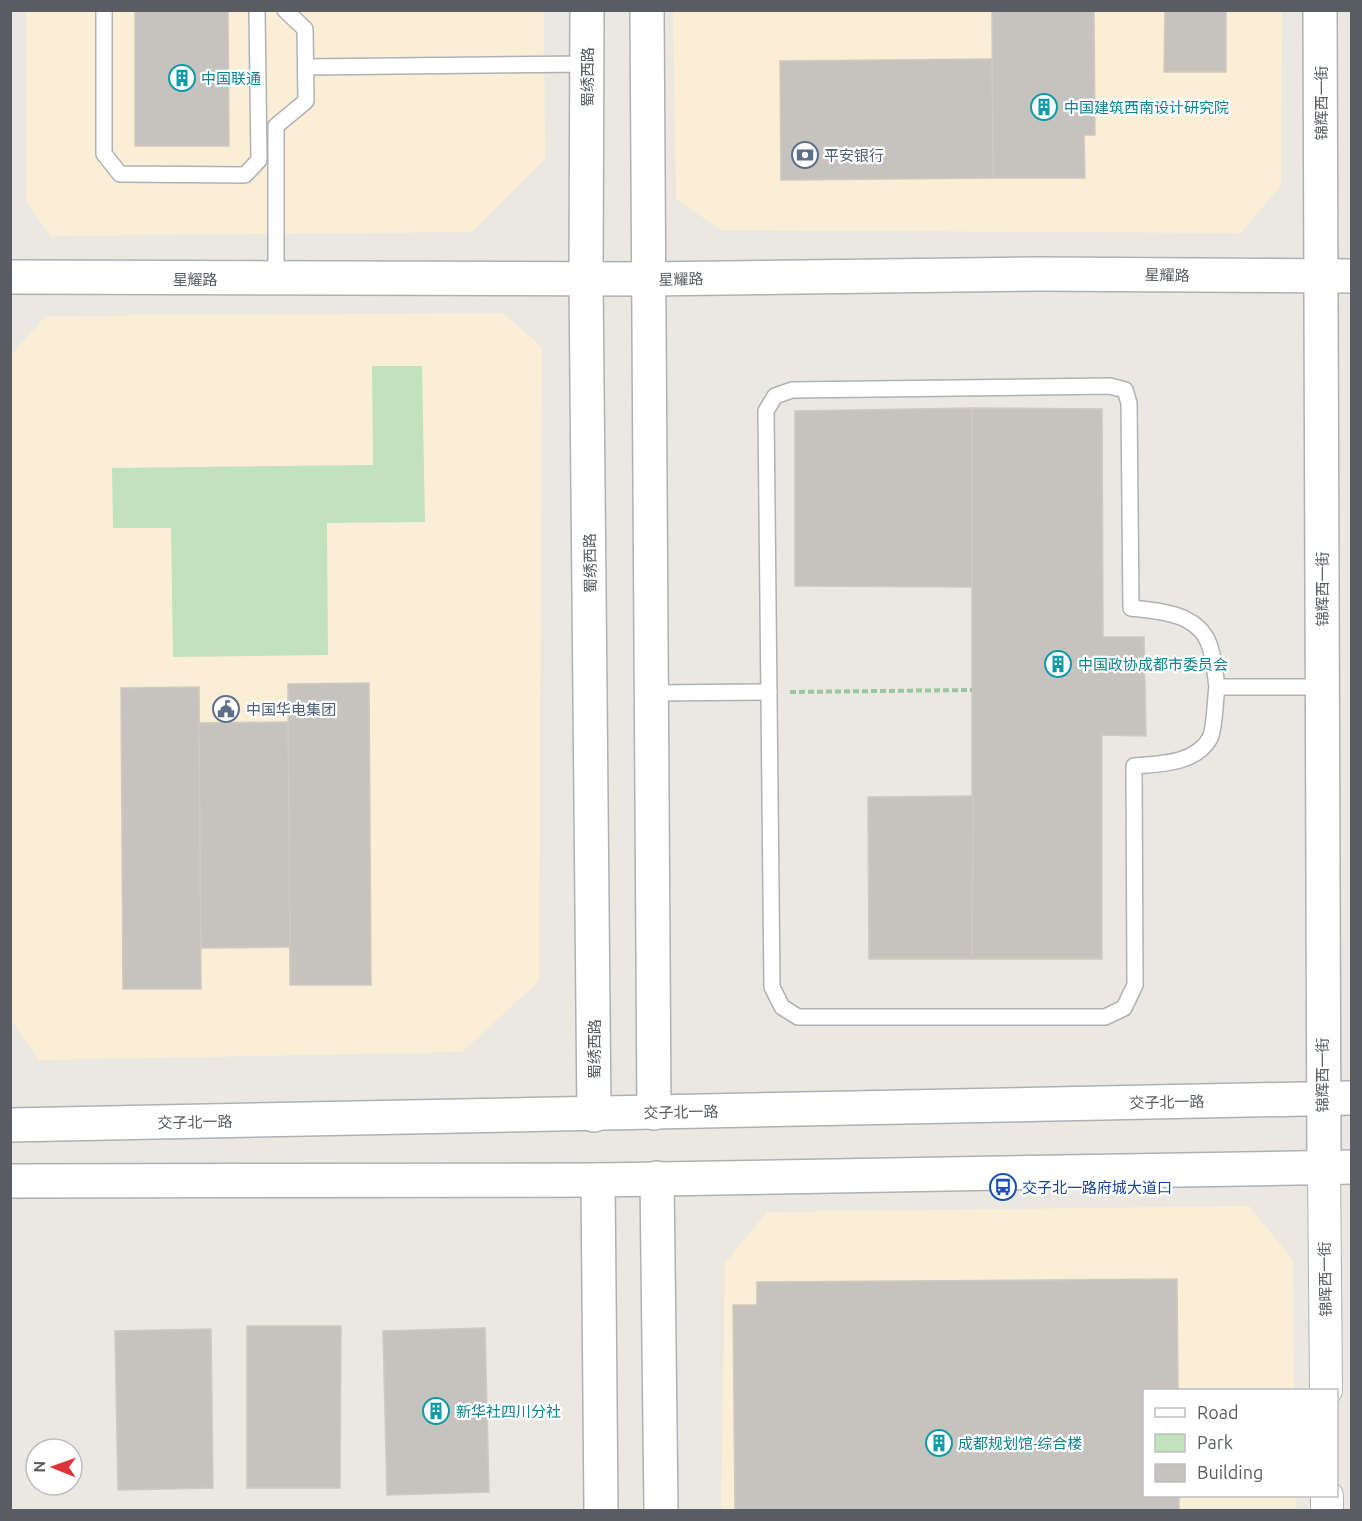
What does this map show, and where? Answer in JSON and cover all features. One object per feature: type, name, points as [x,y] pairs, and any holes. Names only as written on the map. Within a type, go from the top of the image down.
[{"type":"street","name":"蜀绣西路","points":[[587,10],[586,279],[594,1115]]},
{"type":"street","points":[[647,10],[654,1113]]},
{"type":"street","name":"锦辉西一街","points":[[1320,10],[1337,276],[1322,687],[1338,1167]]},
{"type":"street","name":"星耀路","points":[[10,277],[648,279],[1038,274],[1337,276]]},
{"type":"street","name":"交子北一路","points":[[10,1125],[594,1115],[1337,1098]]},
{"type":"street","points":[[10,1181],[598,1180],[1338,1167]]},
{"type":"street","name":"锦晖西一街","points":[[1326,1389],[1338,1167]]},
{"type":"street","points":[[657,1178],[661,1510]]},
{"type":"street","points":[[598,1180],[601,1510]]},
{"type":"lane","points":[[104,10],[104,154],[120,174],[245,175],[259,160],[276,159]]},
{"type":"lane","points":[[257,10],[259,160]]},
{"type":"lane","points":[[276,279],[276,126],[306,101],[305,29],[285,10]]},
{"type":"lane","points":[[306,67],[586,64]]},
{"type":"lane","points":[[1110,386],[1125,390],[1129,403],[1131,608],[1165,611],[1193,622],[1209,643],[1217,687],[1210,738],[1194,755],[1164,764],[1134,766],[1135,985],[1124,1008],[1105,1017],[798,1017],[782,1007],[772,987],[766,411],[775,396],[792,390],[1110,386]]},
{"type":"lane","points":[[1217,687],[1322,687]]},
{"type":"lane","points":[[653,693],[769,692]]},
{"type":"path","points":[[769,692],[972,690]]},
{"type":"shaded area","points":[[26,11],[544,11],[545,159],[472,232],[51,236],[26,202]]},
{"type":"shaded area","name":"中国建筑西南设计研究院","points":[[673,11],[1282,11],[1281,185],[1241,233],[721,230],[676,199]]},
{"type":"shaded area","points":[[503,313],[542,347],[539,981],[462,1052],[39,1060],[11,1020],[10,356],[46,316]]},
{"type":"shaded area","name":"成都规划馆-综合楼","points":[[1249,1206],[1293,1260],[1294,1389],[1143,1389],[1143,1497],[1296,1497],[1296,1510],[721,1510],[725,1263],[767,1212]]},
{"type":"green space","points":[[372,366],[422,366],[425,522],[327,523],[328,655],[173,657],[171,528],[113,528],[112,468],[373,465]]},
{"type":"building","name":"中国联通","points":[[135,10],[228,10],[229,146],[135,146]]},
{"type":"building","name":"中国建筑西南设计研究院","points":[[992,10],[1094,10],[1095,135],[1084,135],[1085,178],[993,178]]},
{"type":"building","points":[[1165,10],[1226,10],[1226,72],[1164,72]]},
{"type":"building","points":[[992,59],[993,178],[781,180],[780,61]]},
{"type":"building","name":"中国政协成都市委员会","points":[[972,408],[1102,409],[1103,637],[1144,637],[1146,736],[1102,735],[1102,959],[972,959]]},
{"type":"building","points":[[972,408],[972,587],[795,586],[795,411]]},
{"type":"building","points":[[369,683],[371,985],[290,985],[288,684]]},
{"type":"building","points":[[199,687],[201,989],[123,989],[121,688]]},
{"type":"building","points":[[288,722],[290,947],[201,948],[199,723]]},
{"type":"building","points":[[973,796],[972,959],[869,959],[868,797]]},
{"type":"building","name":"成都规划馆-综合楼","points":[[1177,1279],[1178,1389],[1143,1389],[1143,1497],[1179,1497],[1179,1510],[735,1510],[733,1305],[757,1305],[757,1282]]},
{"type":"building","points":[[247,1326],[341,1326],[340,1488],[247,1488]]},
{"type":"building","name":"新华社四川分社","points":[[485,1328],[489,1492],[387,1495],[383,1331]]},
{"type":"building","points":[[211,1329],[213,1488],[118,1490],[115,1331]]},
{"type":"place","name":"中国联通","points":[[182,78]]},
{"type":"place","name":"中国建筑西南设计研究院","points":[[1044,107]]},
{"type":"place","name":"平安银行","points":[[805,155]]},
{"type":"place","name":"中国政协成都市委员会","points":[[1058,664]]},
{"type":"place","name":"中国华电集团","points":[[226,709]]},
{"type":"place","name":"交子北一路府城大道口","points":[[1003,1187]]},
{"type":"place","name":"新华社四川分社","points":[[436,1411]]},
{"type":"place","name":"成都规划馆-综合楼","points":[[939,1443]]}]
